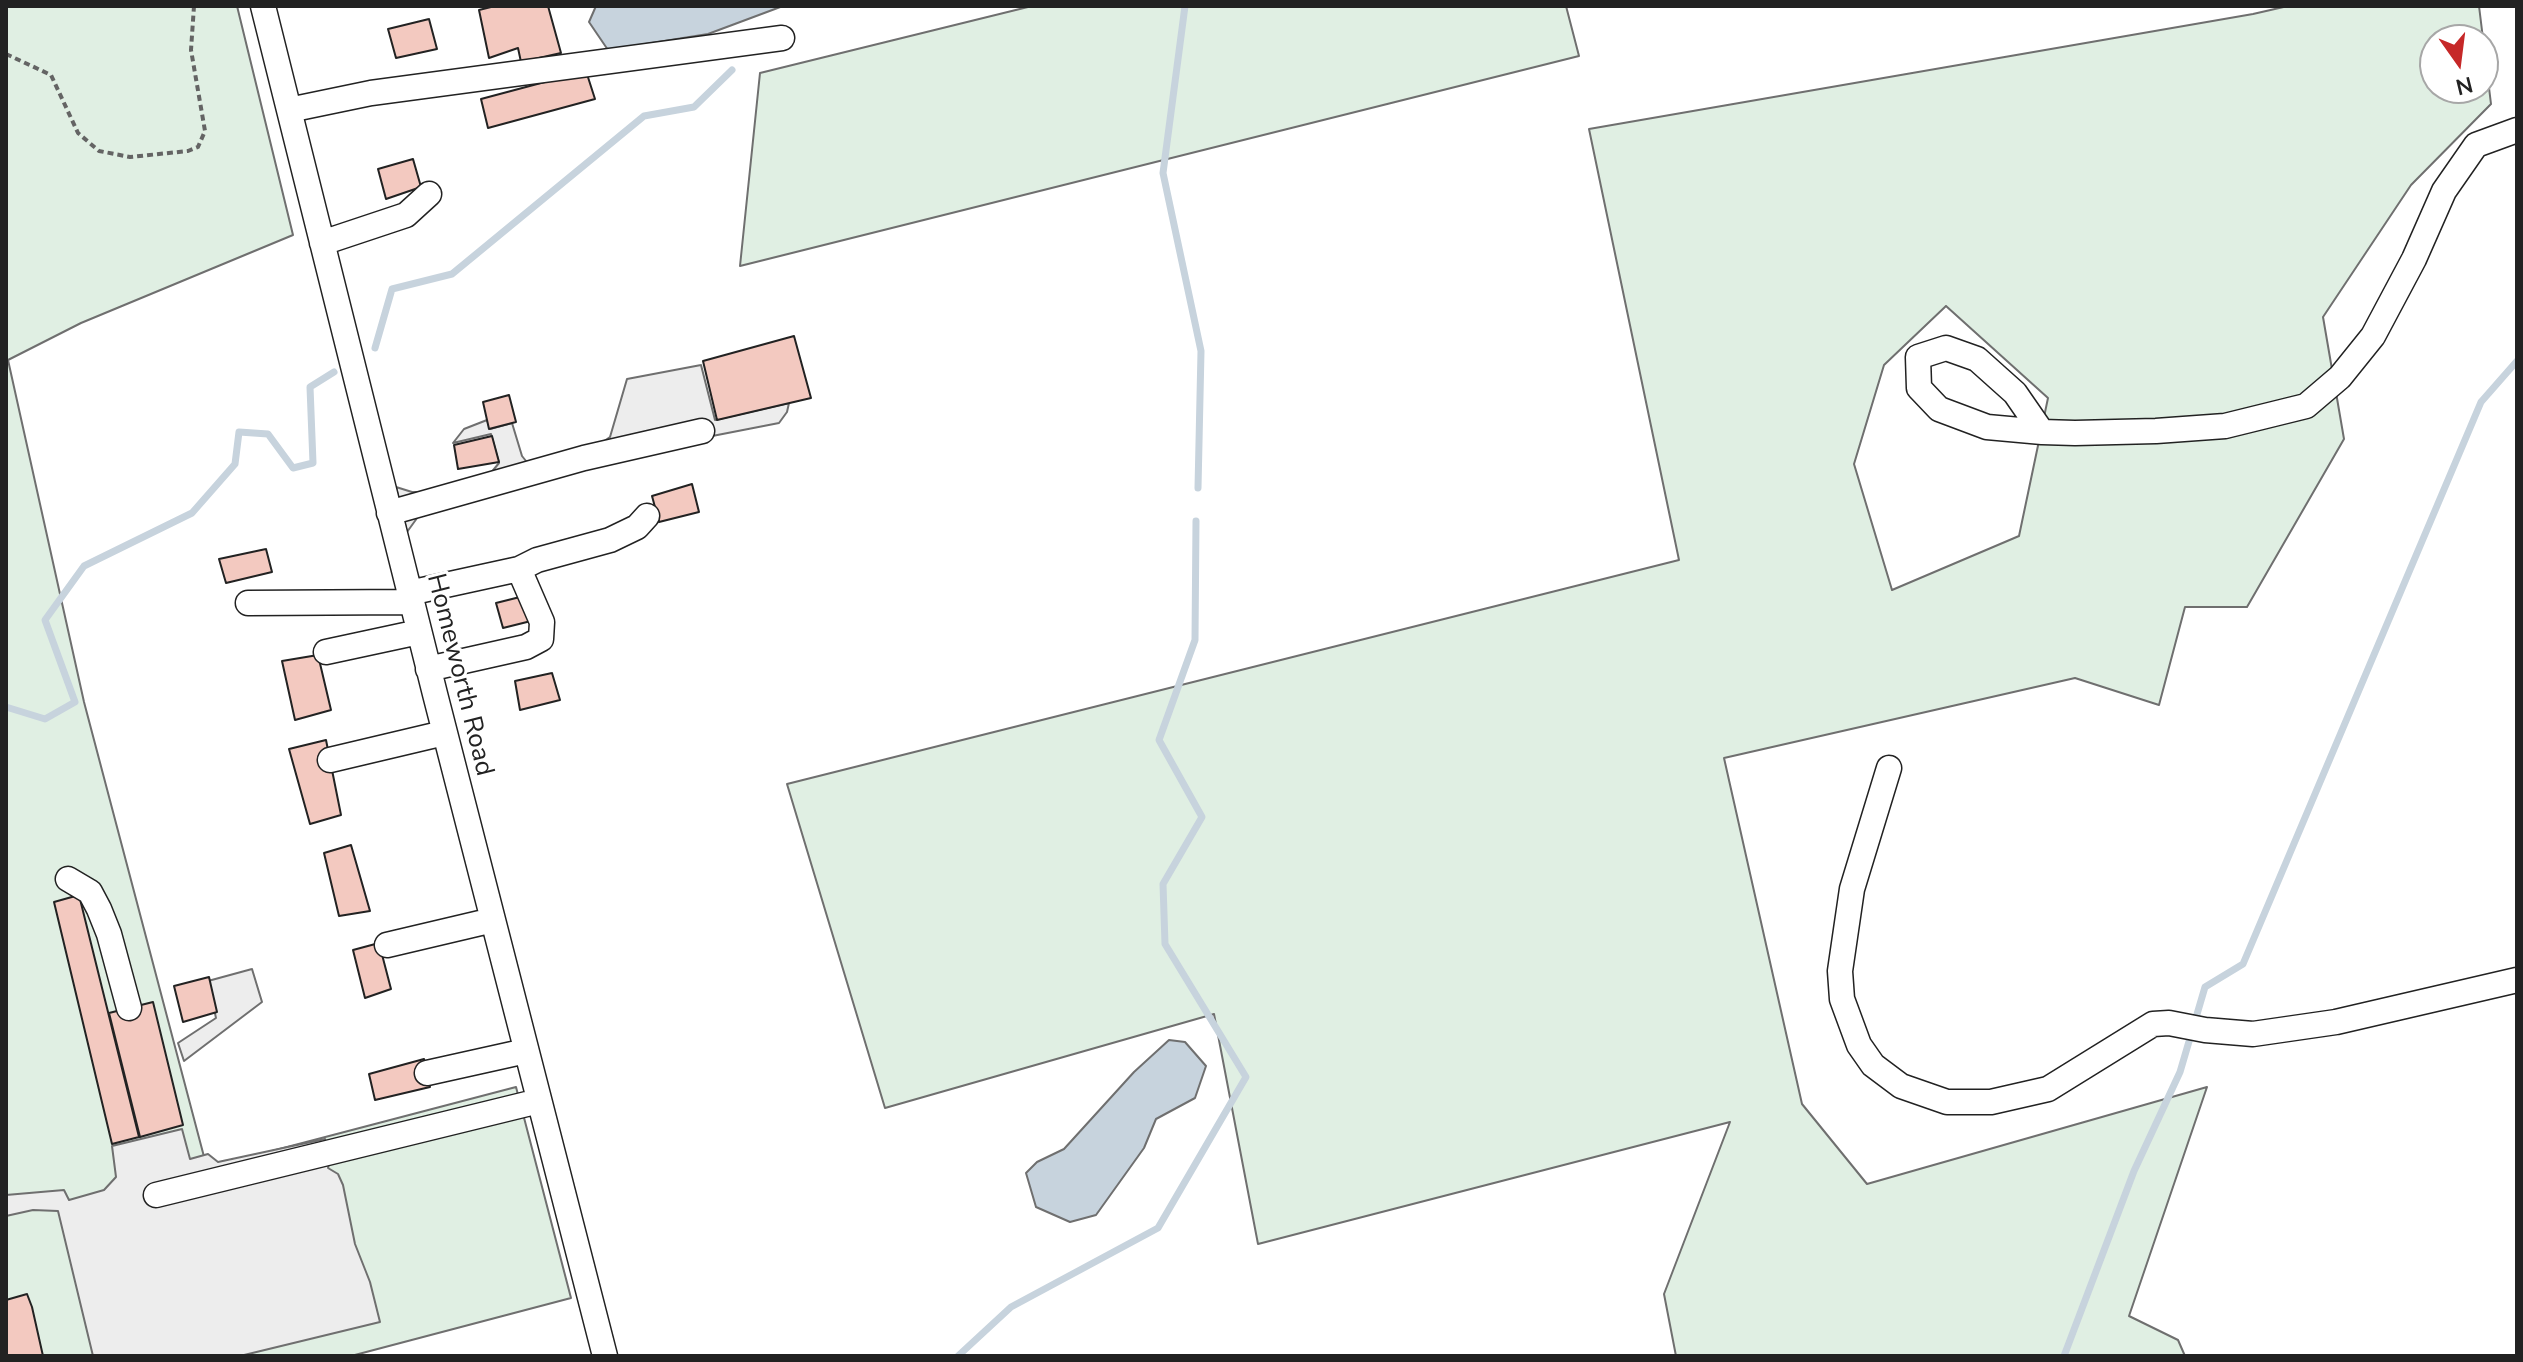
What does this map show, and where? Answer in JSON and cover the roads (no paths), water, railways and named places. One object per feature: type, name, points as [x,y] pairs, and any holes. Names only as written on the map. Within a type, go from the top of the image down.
[{"type":"street","name":"Homeworth Road","points":[[263,6],[444,733],[605,1356]]},
{"type":"street","points":[[289,110],[371,93],[782,38]]},
{"type":"street","points":[[2042,432],[2015,393],[1977,359],[1946,348],[1918,357],[1919,388],[1939,409],[1987,427],[2042,432],[2156,431],[2225,426],[2306,406],[2340,377],[2373,336],[2414,259],[2444,191],[2476,145],[2517,130]]},
{"type":"street","points":[[322,243],[406,215],[429,194]]},
{"type":"street","points":[[389,513],[584,458],[702,431]]},
{"type":"street","points":[[248,603],[410,597],[519,569],[537,560],[610,540],[637,527],[647,516]]},
{"type":"street","points":[[428,669],[526,647],[541,639],[542,622],[519,569]]},
{"type":"street","points":[[326,652],[419,632]]},
{"type":"street","points":[[330,760],[444,733]]},
{"type":"street","points":[[1889,768],[1852,889],[1840,971],[1842,999],[1859,1045],[1873,1065],[1901,1086],[1947,1102],[1991,1102],[2048,1089],[2153,1024],[2169,1023],[2253,1034],[2336,1022],[2517,980]]},
{"type":"street","points":[[68,879],[90,892],[99,909],[129,1008]]},
{"type":"street","points":[[404,941],[493,920]]},
{"type":"street","points":[[427,1073],[526,1051]]},
{"type":"street","points":[[156,1195],[539,1101]]},
{"type":"waterway","points":[[1185,6],[1163,173],[1201,351],[1198,488]]},
{"type":"waterway","points":[[375,348],[392,289],[452,274],[644,116],[694,107],[732,70]]},
{"type":"waterway","points":[[2064,1356],[2134,1171],[2180,1072],[2205,987],[2243,964],[2481,402],[2517,361]]},
{"type":"waterway","points":[[6,707],[45,719],[75,702],[45,620],[84,566],[192,513],[235,464],[239,432],[268,434],[293,468],[313,463],[310,387],[334,372]]},
{"type":"waterway","points":[[958,1356],[1011,1307],[1158,1228],[1246,1077],[1165,944],[1163,884],[1202,817],[1159,740],[1195,640],[1196,521]]}]
